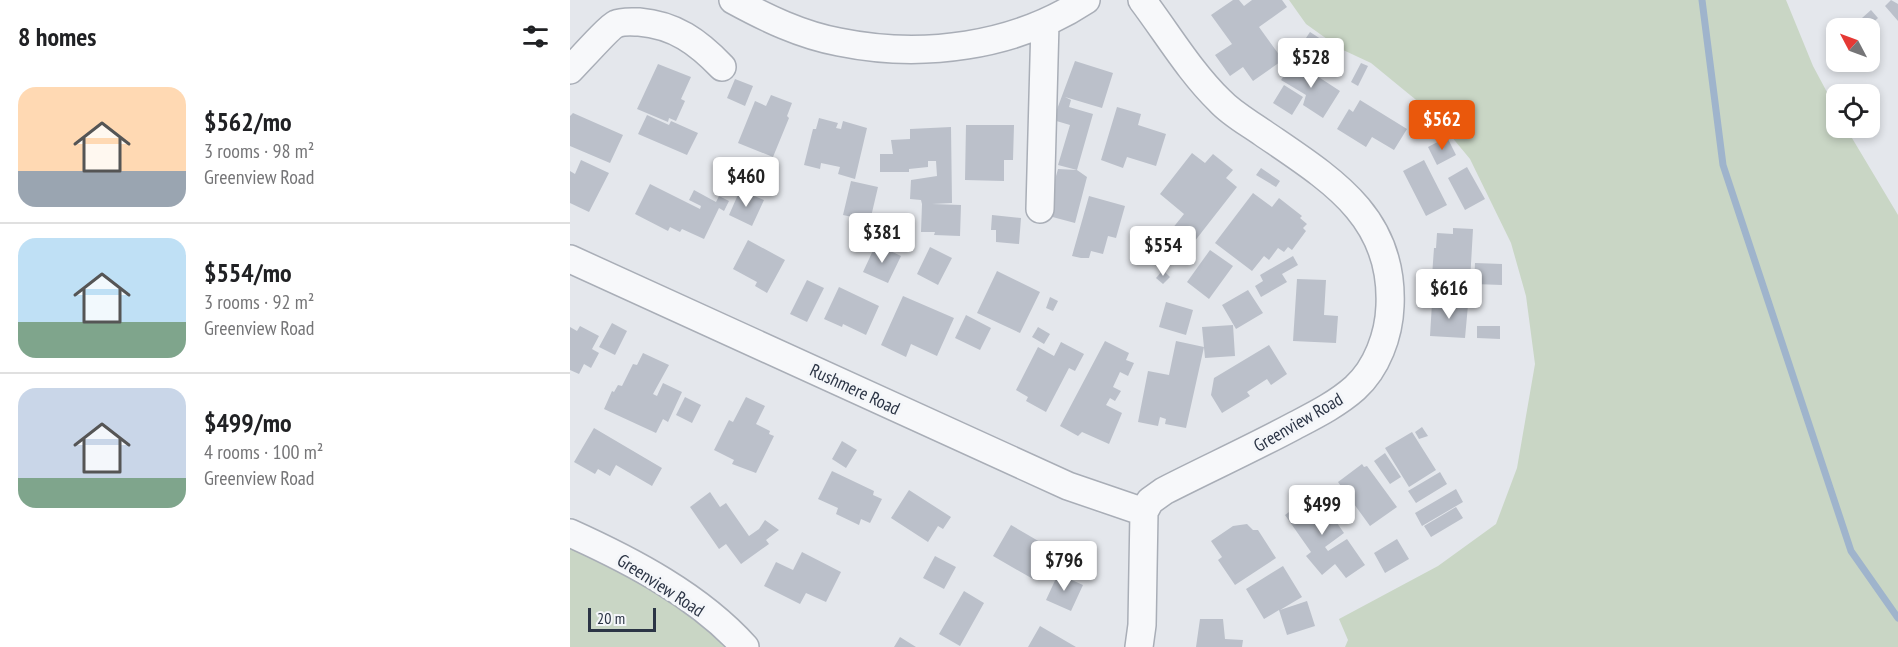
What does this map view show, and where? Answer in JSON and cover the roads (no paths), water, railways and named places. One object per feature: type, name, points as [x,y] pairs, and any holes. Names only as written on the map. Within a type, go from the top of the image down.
[{"type":"street","points":[[733,0],[777,22],[818,37],[840,42],[895,48],[972,45],[1003,38],[1045,23],[1086,0]]},
{"type":"street","name":"Greenview Road","points":[[1142,0],[1220,101],[1322,174],[1350,197],[1377,236],[1385,256],[1391,290],[1389,323],[1380,351],[1370,372],[1357,386],[1320,412],[1254,448],[1164,491],[1150,501],[1144,512]]},
{"type":"street","points":[[570,70],[616,24],[635,22],[670,27],[701,46],[722,68]]},
{"type":"street","points":[[1040,209],[1045,23]]},
{"type":"street","name":"Rushmere Road","points":[[570,259],[1068,486],[1144,512]]},
{"type":"street","points":[[1139,647],[1142,625],[1144,512]]},
{"type":"street","name":"Greenview Road","points":[[570,533],[635,565],[664,583],[699,608],[745,647]]},
{"type":"waterway","points":[[1702,0],[1723,165],[1851,551],[1898,618]]}]
